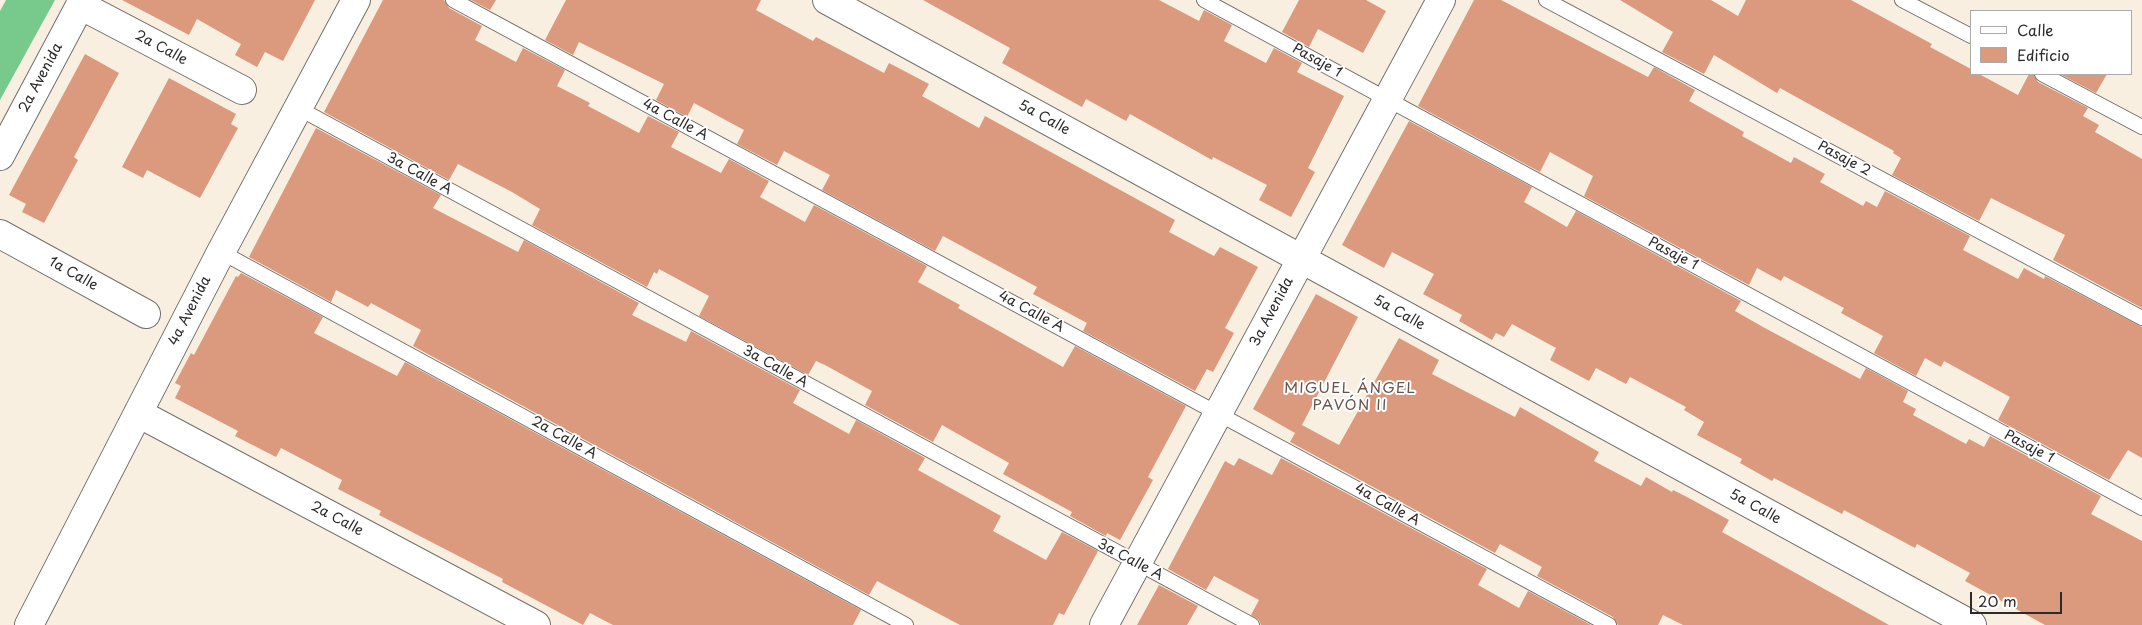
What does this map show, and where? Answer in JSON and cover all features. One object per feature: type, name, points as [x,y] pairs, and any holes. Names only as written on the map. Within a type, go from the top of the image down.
[{"type":"street","name":"4a Avenida","points":[[29,625],[221,252],[356,0]]},
{"type":"street","name":"5a Calle","points":[[827,0],[1972,625]]},
{"type":"street","name":"3a Avenida","points":[[1104,625],[1441,0]]},
{"type":"street","name":"2a Calle","points":[[81,3],[242,90]]},
{"type":"street","name":"2a Avenida","points":[[0,156],[81,3]]},
{"type":"street","name":"1a Calle","points":[[0,234],[146,314]]},
{"type":"street","name":"2a Calle","points":[[138,413],[536,625]]},
{"type":"lane","name":"4a Calle A","points":[[453,0],[1609,625]]},
{"type":"lane","name":"Pasaje 1","points":[[1204,0],[2142,508]]},
{"type":"lane","name":"Pasaje 2","points":[[1546,0],[2142,318]]},
{"type":"lane","points":[[1902,0],[1970,35]]},
{"type":"lane","points":[[2044,75],[2142,127]]},
{"type":"lane","name":"3a Calle A","points":[[298,108],[1252,625]]},
{"type":"lane","name":"2a Calle A","points":[[221,252],[906,625]]},
{"type":"green space","points":[[6,0],[55,0],[0,100],[0,11]]},
{"type":"building","points":[[122,0],[315,0],[283,61],[265,52],[257,67],[235,55],[241,44],[197,19],[189,35]]},
{"type":"building","points":[[383,0],[444,0],[449,8],[482,26],[475,40],[516,62],[523,48],[565,70],[557,86],[590,103],[588,106],[639,133],[648,116],[679,132],[671,147],[721,173],[729,159],[769,181],[760,197],[805,222],[814,205],[927,266],[918,282],[960,305],[958,308],[1063,367],[1075,346],[1186,406],[1148,477],[1153,480],[1120,540],[1107,533],[1106,536],[1070,516],[1072,512],[1003,474],[1009,463],[942,425],[933,442],[865,405],[872,391],[825,365],[816,361],[808,375],[699,316],[709,296],[659,269],[657,274],[654,272],[647,287],[532,225],[540,209],[512,192],[458,164],[449,180],[324,112]]},
{"type":"building","points":[[471,0],[496,0],[490,10]]},
{"type":"building","points":[[566,0],[761,0],[756,10],[813,41],[816,37],[884,73],[889,63],[929,84],[922,96],[979,128],[985,116],[1175,220],[1169,232],[1214,256],[1220,247],[1258,267],[1225,328],[1234,333],[1213,372],[1207,369],[1195,391],[1083,331],[1087,323],[1033,294],[1037,287],[943,236],[935,251],[822,190],[830,175],[784,151],[777,165],[737,144],[744,130],[694,103],[687,117],[656,100],[664,84],[579,42],[573,55],[545,40]]},
{"type":"building","points":[[923,0],[1159,0],[1199,21],[1204,10],[1232,25],[1224,41],[1266,63],[1274,48],[1302,63],[1297,72],[1344,96],[1308,168],[1315,172],[1291,217],[1259,200],[1267,185],[1213,157],[1212,160],[1130,114],[1126,121],[1086,99],[1082,107],[1002,63],[1010,48]]},
{"type":"building","points":[[1299,0],[1366,0],[1386,11],[1363,53],[1318,29],[1309,47],[1282,32]]},
{"type":"building","points":[[1474,0],[1501,0],[1648,77],[1654,67],[1695,90],[1689,101],[1744,132],[1742,136],[1791,163],[1794,157],[1825,174],[1820,182],[1863,206],[1866,201],[1877,207],[1885,191],[1970,236],[1963,250],[2018,279],[2024,268],[2044,279],[2045,276],[2142,327],[2142,458],[2128,450],[2109,480],[1998,420],[2010,397],[1944,361],[1941,367],[1925,358],[1916,376],[1874,353],[1883,336],[1841,313],[1844,308],[1784,276],[1781,281],[1757,268],[1749,285],[1584,196],[1593,176],[1550,152],[1540,172],[1418,106]]},
{"type":"building","points":[[1620,0],[1711,0],[1738,16],[1746,0],[1851,0],[1932,44],[1930,47],[1970,68],[1970,75],[1981,75],[2018,95],[2028,75],[2034,75],[2038,82],[2088,108],[2083,116],[2099,125],[2095,132],[2142,159],[2142,308],[2053,260],[2065,235],[1991,198],[1979,221],[1892,175],[1901,158],[1893,153],[1894,151],[1780,88],[1777,93],[1714,55],[1704,74],[1662,52],[1673,32]]},
{"type":"building","points":[[85,54],[119,73],[74,157],[78,160],[44,223],[22,212],[26,204],[9,195]]},
{"type":"building","points":[[2062,75],[2106,75],[2096,93]]},
{"type":"building","points":[[169,78],[236,114],[231,124],[238,128],[200,198],[147,170],[143,178],[122,167]]},
{"type":"building","points":[[1409,121],[1532,187],[1524,202],[1567,227],[1576,211],[1741,301],[1735,311],[1763,327],[1860,379],[1866,368],[1908,391],[1903,402],[1916,409],[1913,415],[1966,444],[1969,439],[1984,447],[1990,436],[2101,496],[2091,514],[2142,541],[2142,625],[2045,625],[1965,581],[1970,573],[1917,544],[1915,548],[1844,510],[1842,514],[1774,478],[1772,481],[1740,463],[1742,459],[1697,435],[1704,422],[1684,410],[1686,407],[1630,377],[1626,384],[1596,368],[1589,381],[1550,360],[1556,348],[1512,324],[1504,337],[1496,333],[1492,340],[1459,321],[1462,315],[1423,294],[1434,274],[1392,252],[1384,268],[1342,245]]},
{"type":"building","points":[[316,128],[441,195],[433,208],[518,252],[524,240],[639,303],[632,315],[686,342],[691,331],[800,390],[793,403],[849,434],[856,420],[925,458],[918,470],[1001,516],[993,531],[1046,560],[1062,532],[1098,551],[1064,615],[1059,613],[1053,625],[960,625],[877,581],[869,595],[413,346],[421,330],[371,303],[368,307],[336,290],[331,302],[249,257]]},
{"type":"building","points":[[241,273],[323,317],[314,333],[397,376],[405,362],[861,610],[853,625],[613,625],[590,613],[583,625],[502,582],[503,579],[379,515],[381,511],[338,489],[342,480],[281,448],[276,457],[235,436],[238,431],[175,398],[181,386],[175,383],[191,353],[194,355],[236,276],[238,277]]},
{"type":"building","points":[[1316,294],[1358,317],[1302,425],[1339,445],[1399,338],[1439,360],[1432,374],[1515,417],[1520,407],[1599,452],[1594,461],[1641,486],[1646,477],[1729,520],[1722,532],[1889,625],[1683,625],[1663,615],[1658,625],[1618,625],[1613,617],[1537,576],[1542,567],[1500,544],[1495,553],[1290,442],[1295,433],[1253,409]]},
{"type":"building","points":[[1239,458],[1272,475],[1281,458],[1487,569],[1478,585],[1519,608],[1528,591],[1591,625],[1261,625],[1259,620],[1251,615],[1259,600],[1214,576],[1206,590],[1168,569],[1225,461],[1234,466]]},
{"type":"building","points":[[1159,585],[1198,606],[1187,625],[1137,625]]},
{"type":"district","name":"MIGUEL ÁNGEL PAVÓN II","points":[[1350,398]]}]
